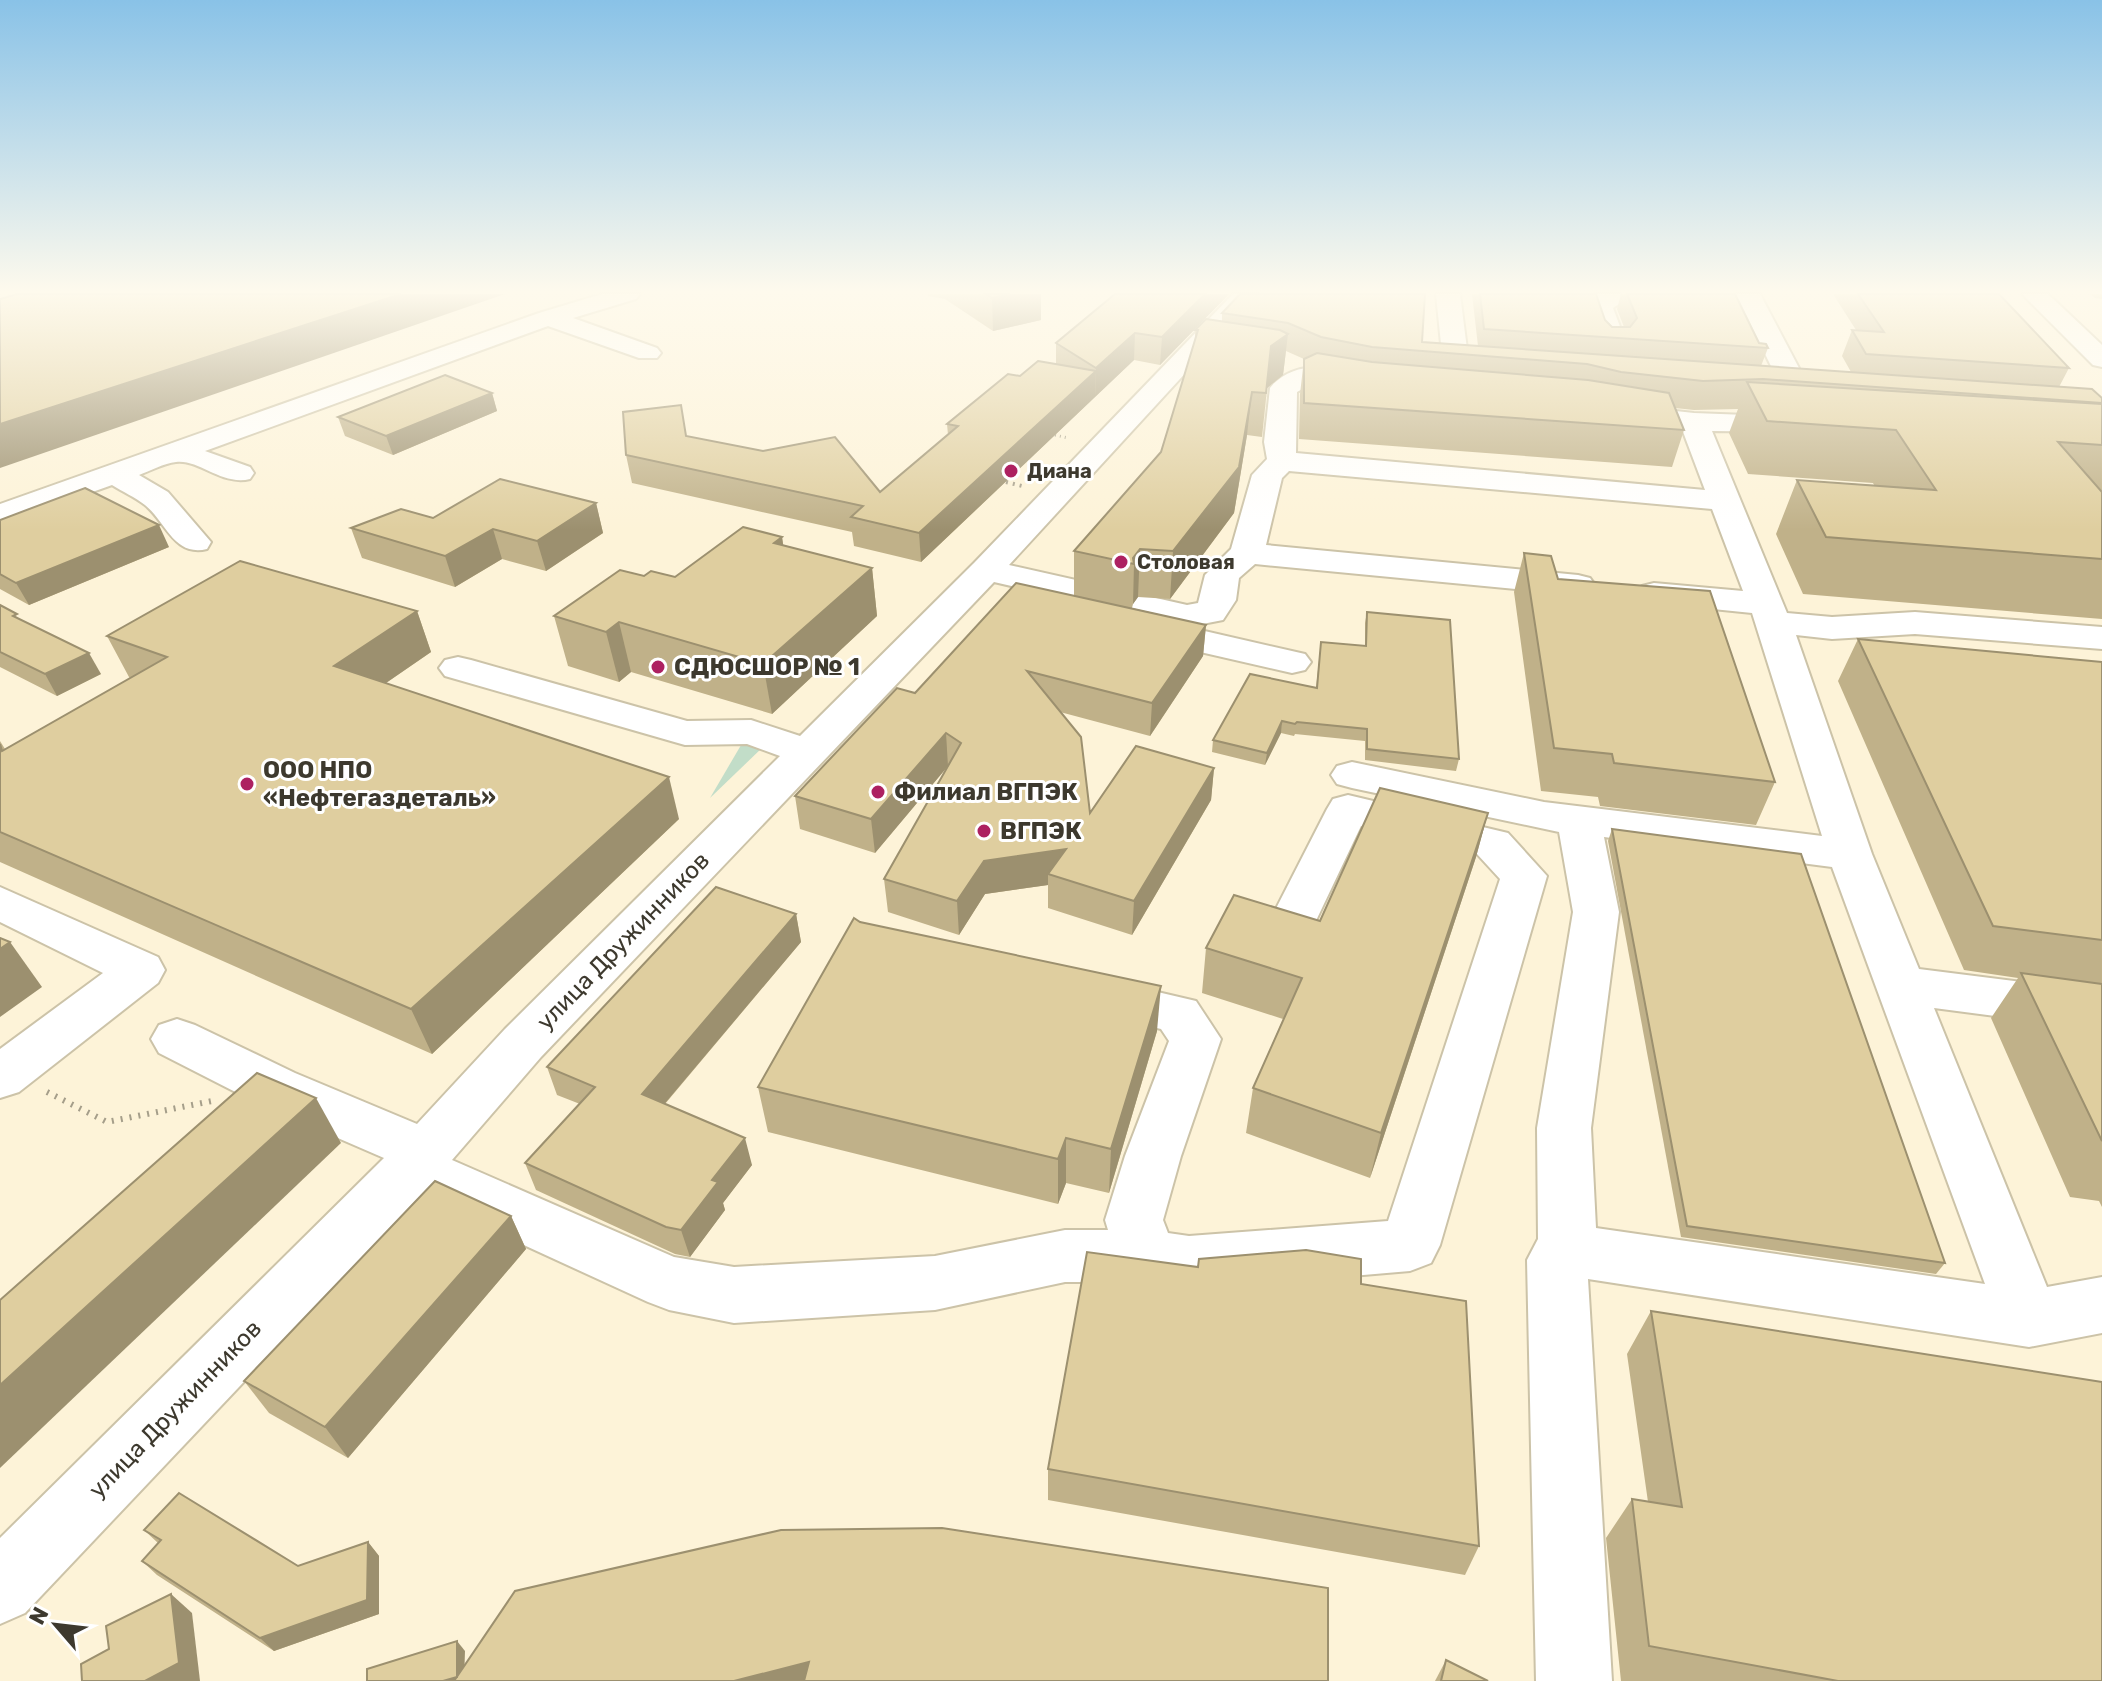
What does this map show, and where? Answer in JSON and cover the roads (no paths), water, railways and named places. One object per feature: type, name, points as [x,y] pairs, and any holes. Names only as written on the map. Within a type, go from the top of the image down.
[{"type":"street","points":[[0,515],[396,372]]},
{"type":"street","name":"улица Дружинников","points":[[0,1588],[418,1160],[523,1043],[976,579],[1188,372]]},
{"type":"street","points":[[1282,461],[1279,442],[1284,388],[1309,372]]},
{"type":"street","points":[[1788,372],[1796,389]]},
{"type":"street","points":[[1766,387],[1827,391]]},
{"type":"street","points":[[1590,407],[1694,422],[1753,420],[1817,425]]},
{"type":"street","points":[[1694,422],[1769,613],[1850,854],[2029,1319]]},
{"type":"street","points":[[177,451],[239,473]]},
{"type":"street","points":[[976,579],[1076,587],[1187,616],[1210,612],[1218,600],[1222,575],[1247,553],[1267,475],[1282,461],[1725,501]]},
{"type":"street","points":[[115,474],[157,499],[195,542]]},
{"type":"street","points":[[1247,553],[1616,589],[1769,613],[1832,628],[1915,623],[2102,638]]},
{"type":"street","points":[[976,579],[1292,662]]},
{"type":"street","points":[[458,668],[685,733],[751,732],[808,752]]},
{"type":"street","points":[[1352,775],[1544,816],[1850,854]]},
{"type":"street","points":[[177,1039],[669,1283],[734,1295],[935,1283],[1065,1256],[1146,1256],[1189,1263],[1410,1245],[1524,876],[1492,843],[1348,809],[1286,936]]},
{"type":"street","points":[[1574,1681],[1557,1260],[1568,1250],[1564,1128],[1596,912],[1578,819]]},
{"type":"street","points":[[0,903],[141,970],[3,1074]]},
{"type":"street","points":[[1899,985],[2102,1011]]},
{"type":"street","points":[[1054,988],[1178,1014],[1195,1039],[1153,1156],[1134,1220],[1146,1256]]},
{"type":"street","points":[[230,1129],[276,1088]]},
{"type":"street","points":[[1568,1250],[2029,1319],[2102,1305]]},
{"type":"place","name":"Диана","points":[[1011,471]]},
{"type":"place","name":"Столовая","points":[[1121,562]]},
{"type":"place","name":"СДЮСШОР № 1","points":[[658,667]]},
{"type":"place","name":"ООО НПО «Нефтегаздеталь»","points":[[247,784]]},
{"type":"place","name":"Филиал ВГПЭК","points":[[878,792]]},
{"type":"place","name":"ВГПЭК","points":[[984,831]]}]
